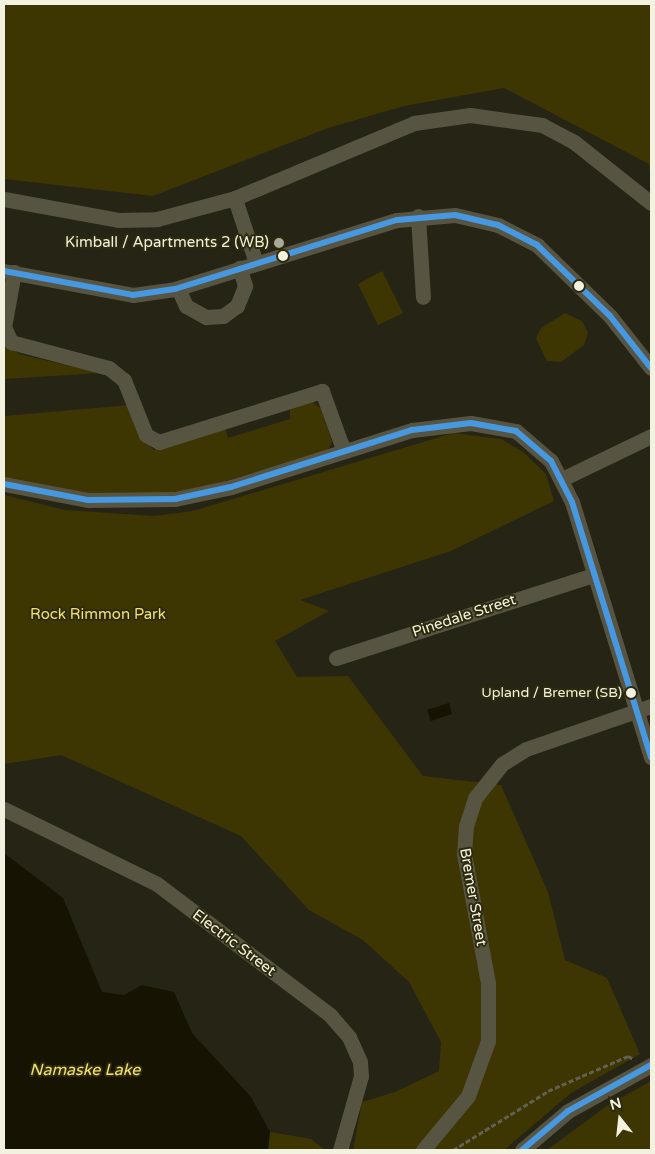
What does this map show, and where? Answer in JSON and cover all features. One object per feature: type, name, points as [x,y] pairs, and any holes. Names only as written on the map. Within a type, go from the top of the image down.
[{"type":"street","points":[[4,199],[138,220],[235,199],[414,123],[470,115],[542,125],[574,142],[651,203]]},
{"type":"street","points":[[235,199],[256,263]]},
{"type":"street","points":[[418,216],[423,297]]},
{"type":"street","points":[[343,450],[322,391],[159,442],[146,435],[124,380],[109,368],[12,342],[4,327],[9,272],[118,294],[178,288],[256,263],[418,216],[470,217],[498,225],[537,245],[610,316],[651,368]]},
{"type":"street","points":[[178,288],[186,306],[206,317],[223,316],[238,306],[246,286],[240,268]]},
{"type":"street","points":[[4,484],[88,500],[175,499],[231,487],[343,450],[432,426],[486,424],[530,439],[562,479],[651,757]]},
{"type":"street","points":[[562,479],[651,436]]},
{"type":"street","name":"Pinedale Street","points":[[336,658],[593,575]]},
{"type":"street","name":"Bremer Street","points":[[423,1150],[468,1096],[488,1041],[488,983],[464,854],[466,826],[474,798],[492,774],[514,756],[651,706]]},
{"type":"street","name":"Electric Street","points":[[4,809],[157,884],[330,1015],[349,1037],[360,1062],[361,1076],[340,1150]]},
{"type":"street","points":[[522,1150],[568,1111],[651,1064]]},
{"type":"path","points":[[453,1150],[548,1091],[628,1056],[636,1060]]},
{"type":"green space","points":[[4,4],[651,4],[651,183],[649,164],[504,88],[404,106],[328,128],[153,196],[4,179]]},
{"type":"green space","points":[[382,271],[403,313],[378,325],[358,284]]},
{"type":"green space","points":[[565,313],[582,321],[588,333],[584,345],[561,362],[547,361],[536,338],[541,328]]},
{"type":"green space","points":[[4,342],[19,354],[100,373],[4,379]]},
{"type":"green space","points":[[312,401],[321,409],[332,442],[328,450],[195,490],[115,497],[4,481],[4,416],[130,405],[141,437],[154,450],[225,428],[228,438],[290,419],[290,407]]},
{"type":"green space","name":"Rock Rimmon Park","points":[[453,433],[501,439],[523,452],[546,474],[554,501],[451,551],[300,600],[329,611],[275,641],[297,677],[348,676],[423,776],[501,785],[548,892],[565,960],[607,978],[640,1054],[571,1093],[504,1150],[353,1150],[362,1102],[395,1092],[439,1071],[441,1042],[409,982],[363,940],[309,910],[241,836],[61,755],[4,764],[4,495],[65,510],[154,516],[193,511]]},
{"type":"green space","points":[[651,1081],[651,1150],[547,1150],[608,1105]]},
{"type":"green space","points":[[270,1132],[311,1139],[325,1150],[268,1150]]},
{"type":"water","points":[[449,703],[452,714],[431,721],[427,710]]},
{"type":"water","name":"Namaske Lake","points":[[4,853],[63,898],[102,992],[124,995],[142,985],[174,992],[192,1033],[251,1097],[270,1132],[268,1150],[4,1150]]},
{"type":"transit line","points":[[4,271],[133,295],[175,289],[397,220],[455,215],[498,225],[537,245],[610,316],[651,368]]},
{"type":"transit line","points":[[4,484],[88,500],[175,499],[231,487],[412,430],[471,423],[516,431],[551,461],[572,502],[651,757]]},
{"type":"transit line","points":[[522,1150],[568,1111],[651,1065]]},
{"type":"place","name":"Kimball / Apartments 2 (WB)","points":[[279,243]]},
{"type":"place","name":"Upland / Bremer (SB)","points":[[631,693]]}]
